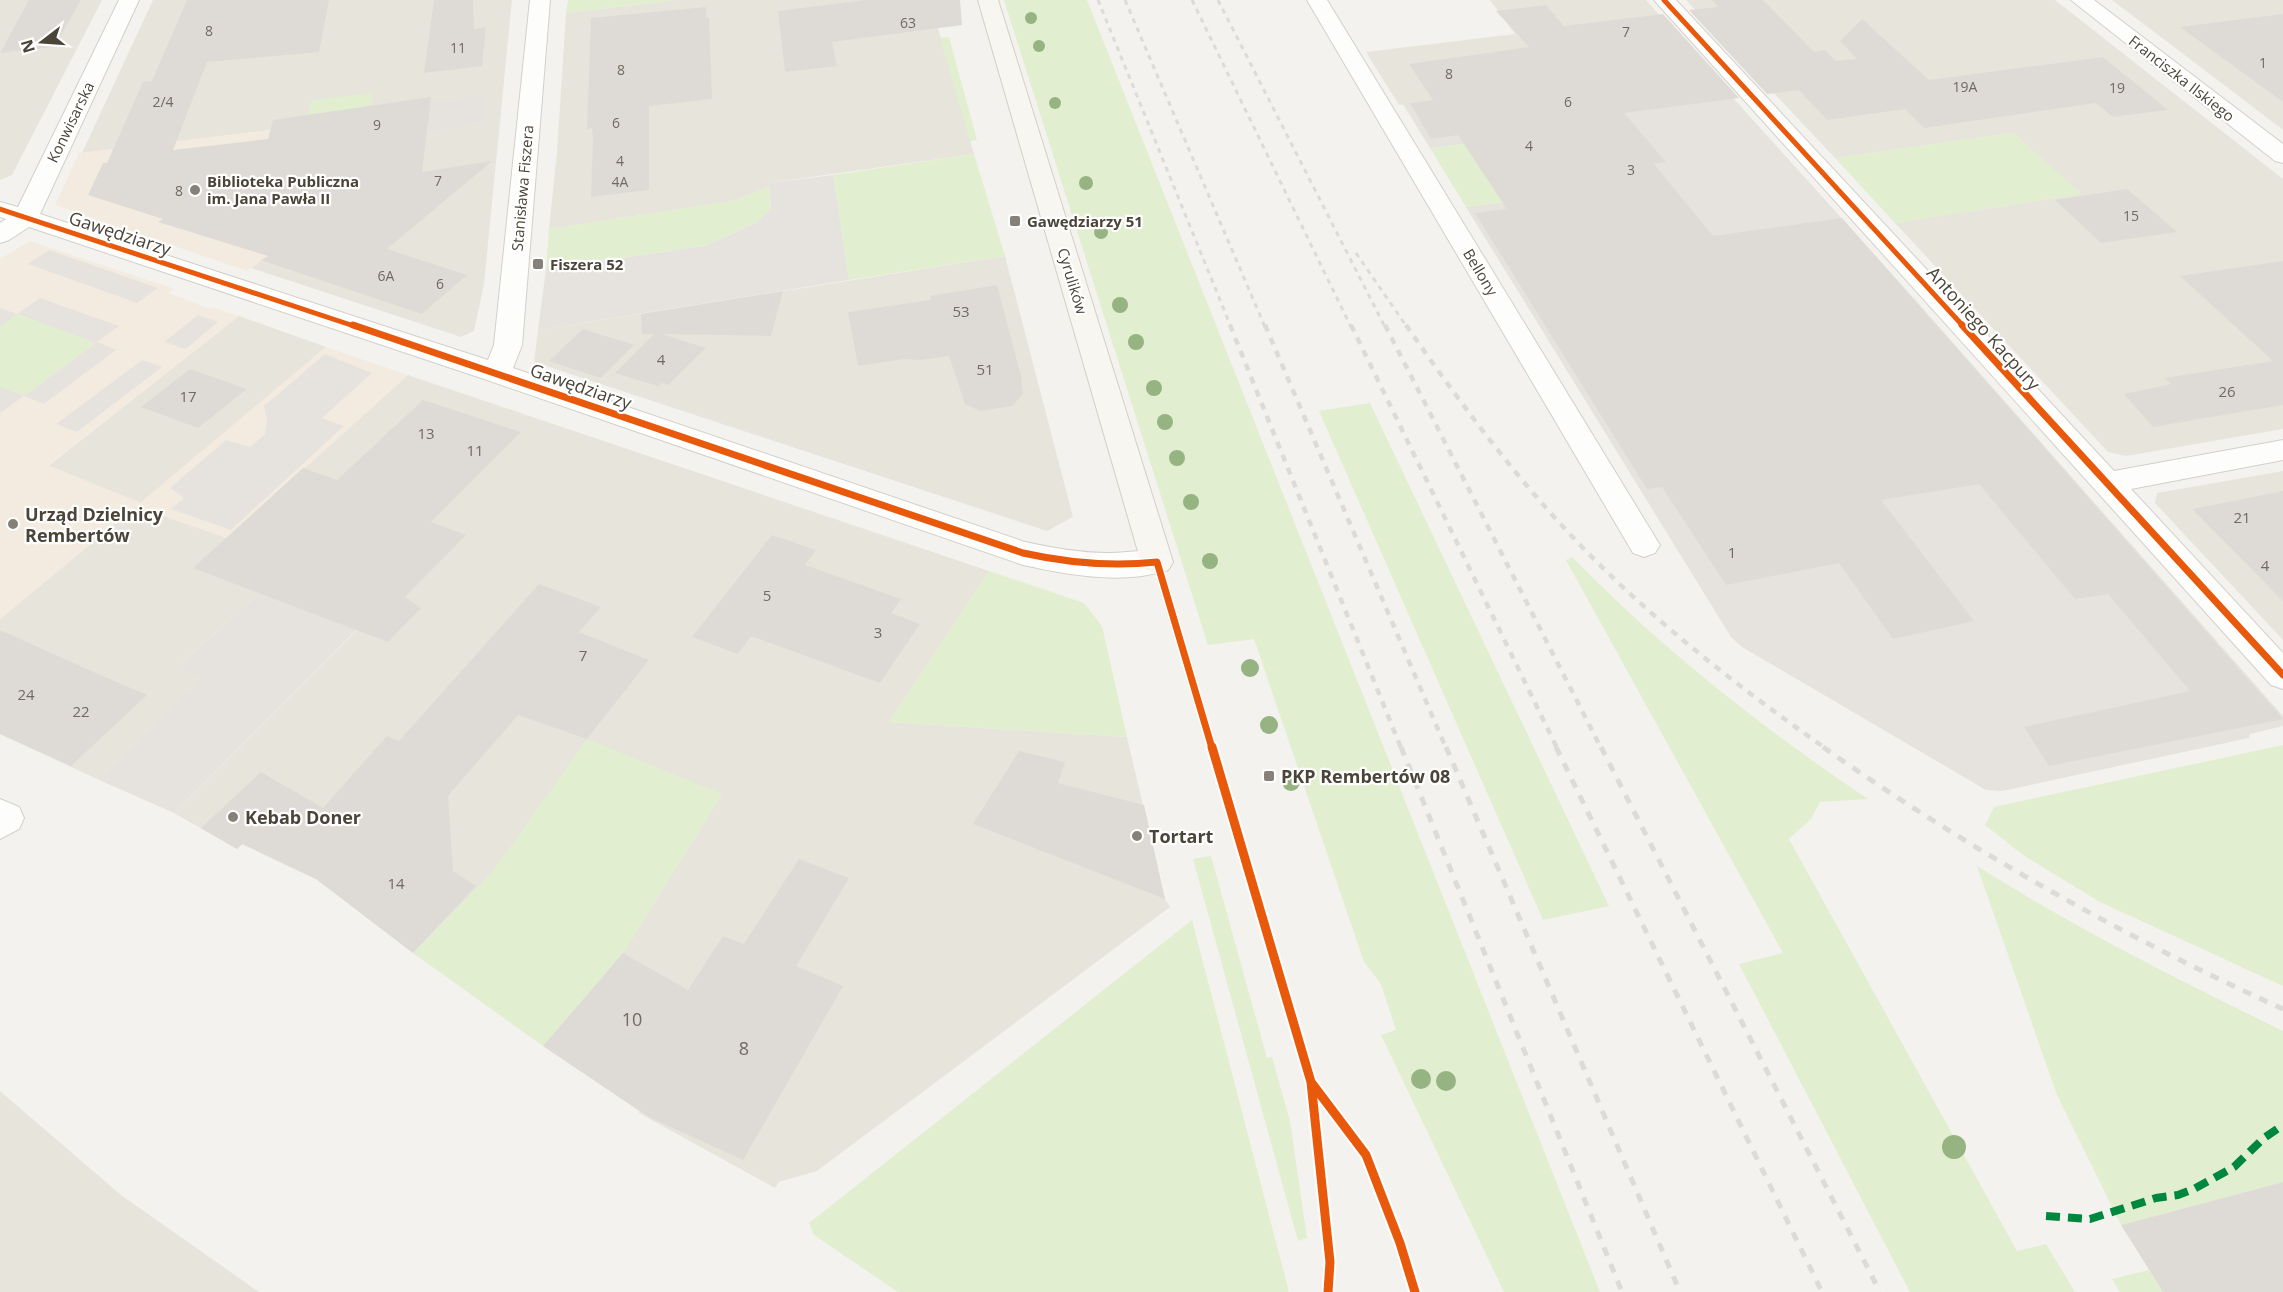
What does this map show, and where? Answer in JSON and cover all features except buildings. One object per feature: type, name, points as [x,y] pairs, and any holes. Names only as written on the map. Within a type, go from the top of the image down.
[{"type":"main road","name":"Cyrulików","points":[[988,0],[1157,562]]},
{"type":"street","name":"Konwisarska","points":[[0,235],[26,217],[129,0]]},
{"type":"street","name":"Stanisława Fiszera","points":[[497,373],[508,345],[540,0]]},
{"type":"street","name":"Bellony","points":[[1317,0],[1644,545]]},
{"type":"street","name":"Antoniego Kacpury","points":[[1664,0],[2283,675]]},
{"type":"street","name":"Franciszka Ilskiego","points":[[2081,0],[2283,156]]},
{"type":"street","name":"Gawędziarzy","points":[[0,208],[497,373],[1023,553],[1076,565],[1132,565],[1157,562]]},
{"type":"street","points":[[2106,483],[2283,450]]},
{"type":"shaded area","points":[[0,0],[102,0],[12,175],[0,180]]},
{"type":"shaded area","points":[[153,0],[512,0],[484,284],[474,331],[461,337],[251,268],[280,247],[304,126],[82,153]]},
{"type":"shaded area","points":[[676,0],[930,0],[974,154],[769,183],[769,187],[734,201],[549,229],[557,152],[566,13]]},
{"type":"shaded area","points":[[1490,0],[1646,0],[1697,58],[1573,82],[1399,105],[1366,52],[1515,34]]},
{"type":"shaded area","points":[[1686,0],[2055,0],[2283,179],[2283,429],[2126,456],[2108,452],[1895,223],[2081,194],[2013,133],[1835,158]]},
{"type":"shaded area","points":[[2112,0],[2283,0],[2283,130],[2236,94]]},
{"type":"shaded area","points":[[1697,58],[1918,303],[2283,716],[2283,726],[2250,734],[2249,738],[2002,791],[1986,790],[1742,647],[1731,637],[1466,207],[1632,186],[1464,144],[1430,148],[1403,104],[1572,82]]},
{"type":"shaded area","points":[[485,95],[486,108],[483,111],[482,124],[427,132],[430,102]]},
{"type":"shaded area","points":[[304,126],[280,247],[247,271],[55,205],[79,153]]},
{"type":"shaded area","points":[[833,175],[849,280],[538,330],[546,269],[705,246],[756,223],[771,209],[769,183]]},
{"type":"shaded area","points":[[30,241],[175,289],[169,293],[207,308],[212,307],[239,316],[48,465],[140,503],[326,347],[408,375],[227,538],[136,507],[0,619],[0,259]]},
{"type":"shaded area","points":[[49,250],[158,288],[137,303],[28,264]]},
{"type":"shaded area","points":[[1005,256],[1073,517],[1047,531],[534,362],[538,330]]},
{"type":"shaded area","points":[[40,298],[119,326],[97,342],[116,350],[44,404],[24,396],[96,343],[18,314],[0,326],[0,308],[17,314]]},
{"type":"shaded area","points":[[198,315],[218,322],[186,349],[164,342]]},
{"type":"shaded area","points":[[239,316],[326,347],[141,503],[48,466]]},
{"type":"shaded area","points":[[325,354],[372,373],[322,418],[344,426],[231,530],[171,509],[184,498],[170,488],[226,440],[250,447],[265,434],[267,421],[264,406]]},
{"type":"shaded area","points":[[142,360],[162,367],[77,432],[56,424]]},
{"type":"shaded area","points":[[408,375],[989,571],[889,722],[1127,737],[1165,899],[1170,907],[817,1171],[779,1182],[775,1188],[639,1113],[543,1046],[623,953],[722,794],[505,856],[491,874],[413,953],[316,879],[275,860],[246,841],[237,849],[174,813],[389,598],[292,563],[179,666],[204,678],[97,779],[0,734],[0,619],[136,506],[227,538]]},
{"type":"shaded area","points":[[0,387],[24,396],[0,413]]},
{"type":"shaded area","points":[[2283,471],[2283,640],[2155,503],[2157,493]]},
{"type":"shaded area","points":[[293,562],[389,597],[174,813],[97,779],[203,678],[178,667]]},
{"type":"shaded area","points":[[0,1091],[121,1195],[259,1292],[0,1292]]},
{"type":"green space","points":[[568,0],[676,0],[566,13]]},
{"type":"green space","points":[[1004,0],[1087,0],[1600,1292],[1504,1292],[1381,1035],[1396,1030],[1381,984],[1364,962],[1254,639],[1208,645]]},
{"type":"green space","points":[[949,37],[977,140],[970,141],[940,38]]},
{"type":"green space","points":[[373,93],[369,105],[371,106],[289,173],[312,100]]},
{"type":"green space","points":[[2013,133],[2082,194],[1895,223],[1835,158]]},
{"type":"green space","points":[[1464,144],[1633,186],[1466,207],[1430,148]]},
{"type":"green space","points":[[974,154],[1005,256],[849,280],[833,175]]},
{"type":"green space","points":[[769,187],[771,209],[756,223],[705,246],[546,269],[549,229],[734,201]]},
{"type":"green space","points":[[17,314],[97,342],[24,396],[0,387],[0,326]]},
{"type":"green space","points":[[1370,403],[1609,906],[1543,920],[1319,411]]},
{"type":"green space","points":[[1572,557],[1641,624],[1714,686],[1790,744],[1868,799],[1820,802],[1811,819],[1789,839],[2017,1251],[2046,1244],[2075,1292],[1910,1292],[1739,964],[1783,953],[1566,560]]},
{"type":"green space","points":[[989,571],[1084,603],[1102,626],[1127,737],[889,722]]},
{"type":"green space","points":[[587,739],[722,794],[623,953],[543,1046],[413,953],[491,874]]},
{"type":"green space","points":[[2283,745],[2283,986],[2100,902],[2023,855],[1985,825],[1994,807]]},
{"type":"green space","points":[[1211,856],[1267,1058],[1272,1057],[1290,1121],[1307,1238],[1298,1241],[1193,859]]},
{"type":"green space","points":[[1977,866],[2089,932],[2283,1031],[2283,1182],[2121,1225],[2057,1095]]},
{"type":"green space","points":[[1192,920],[1289,1292],[898,1292],[814,1235],[809,1223]]},
{"type":"green space","points":[[2149,1270],[2163,1292],[2120,1292],[2112,1279]]},
{"type":"railway","points":[[1098,0],[1231,327]]},
{"type":"railway","points":[[1125,0],[1265,327]]},
{"type":"railway","points":[[1192,0],[1351,327]]},
{"type":"railway","points":[[1218,0],[1385,327]]},
{"type":"railway","points":[[1356,253],[1407,327]]},
{"type":"railway","points":[[1230,325],[1401,748]]},
{"type":"railway","points":[[1265,325],[1446,748]]},
{"type":"railway","points":[[1351,325],[1557,748]]},
{"type":"railway","points":[[1385,325],[1601,748]]},
{"type":"railway","points":[[1406,325],[1490,441],[1584,549],[1640,603],[1700,654],[1825,748]]},
{"type":"railway","points":[[1401,747],[1622,1292]]},
{"type":"railway","points":[[1446,747],[1680,1292]]},
{"type":"railway","points":[[1556,747],[1822,1292]]},
{"type":"railway","points":[[1601,747],[1880,1292]]},
{"type":"railway","points":[[1823,747],[1933,821],[2047,889],[2164,952],[2283,1009]]},
{"type":"marked path","points":[[2046,1216],[2090,1219],[2156,1198],[2178,1195],[2194,1189],[2234,1167],[2264,1138],[2283,1125]]},
{"type":"cycle path","points":[[1664,0],[2283,675]]},
{"type":"cycle path","points":[[0,209],[497,373],[1023,553],[1090,564],[1122,565],[1157,562],[1311,1082],[1330,1262],[1328,1292]]},
{"type":"cycle path","points":[[1311,1082],[1366,1155],[1400,1243],[1415,1292]]},
{"type":"place","name":"Biblioteka Publiczna im. Jana Pawła II","points":[[195,190]]},
{"type":"place","name":"Gawędziarzy 51","points":[[1015,221]]},
{"type":"place","name":"Fiszera 52","points":[[538,264]]},
{"type":"place","name":"Urząd Dzielnicy Rembertów","points":[[13,524]]},
{"type":"place","name":"PKP Rembertów 08","points":[[1269,776]]},
{"type":"place","name":"Kebab Doner","points":[[233,817]]},
{"type":"place","name":"Tortart","points":[[1137,836]]}]
